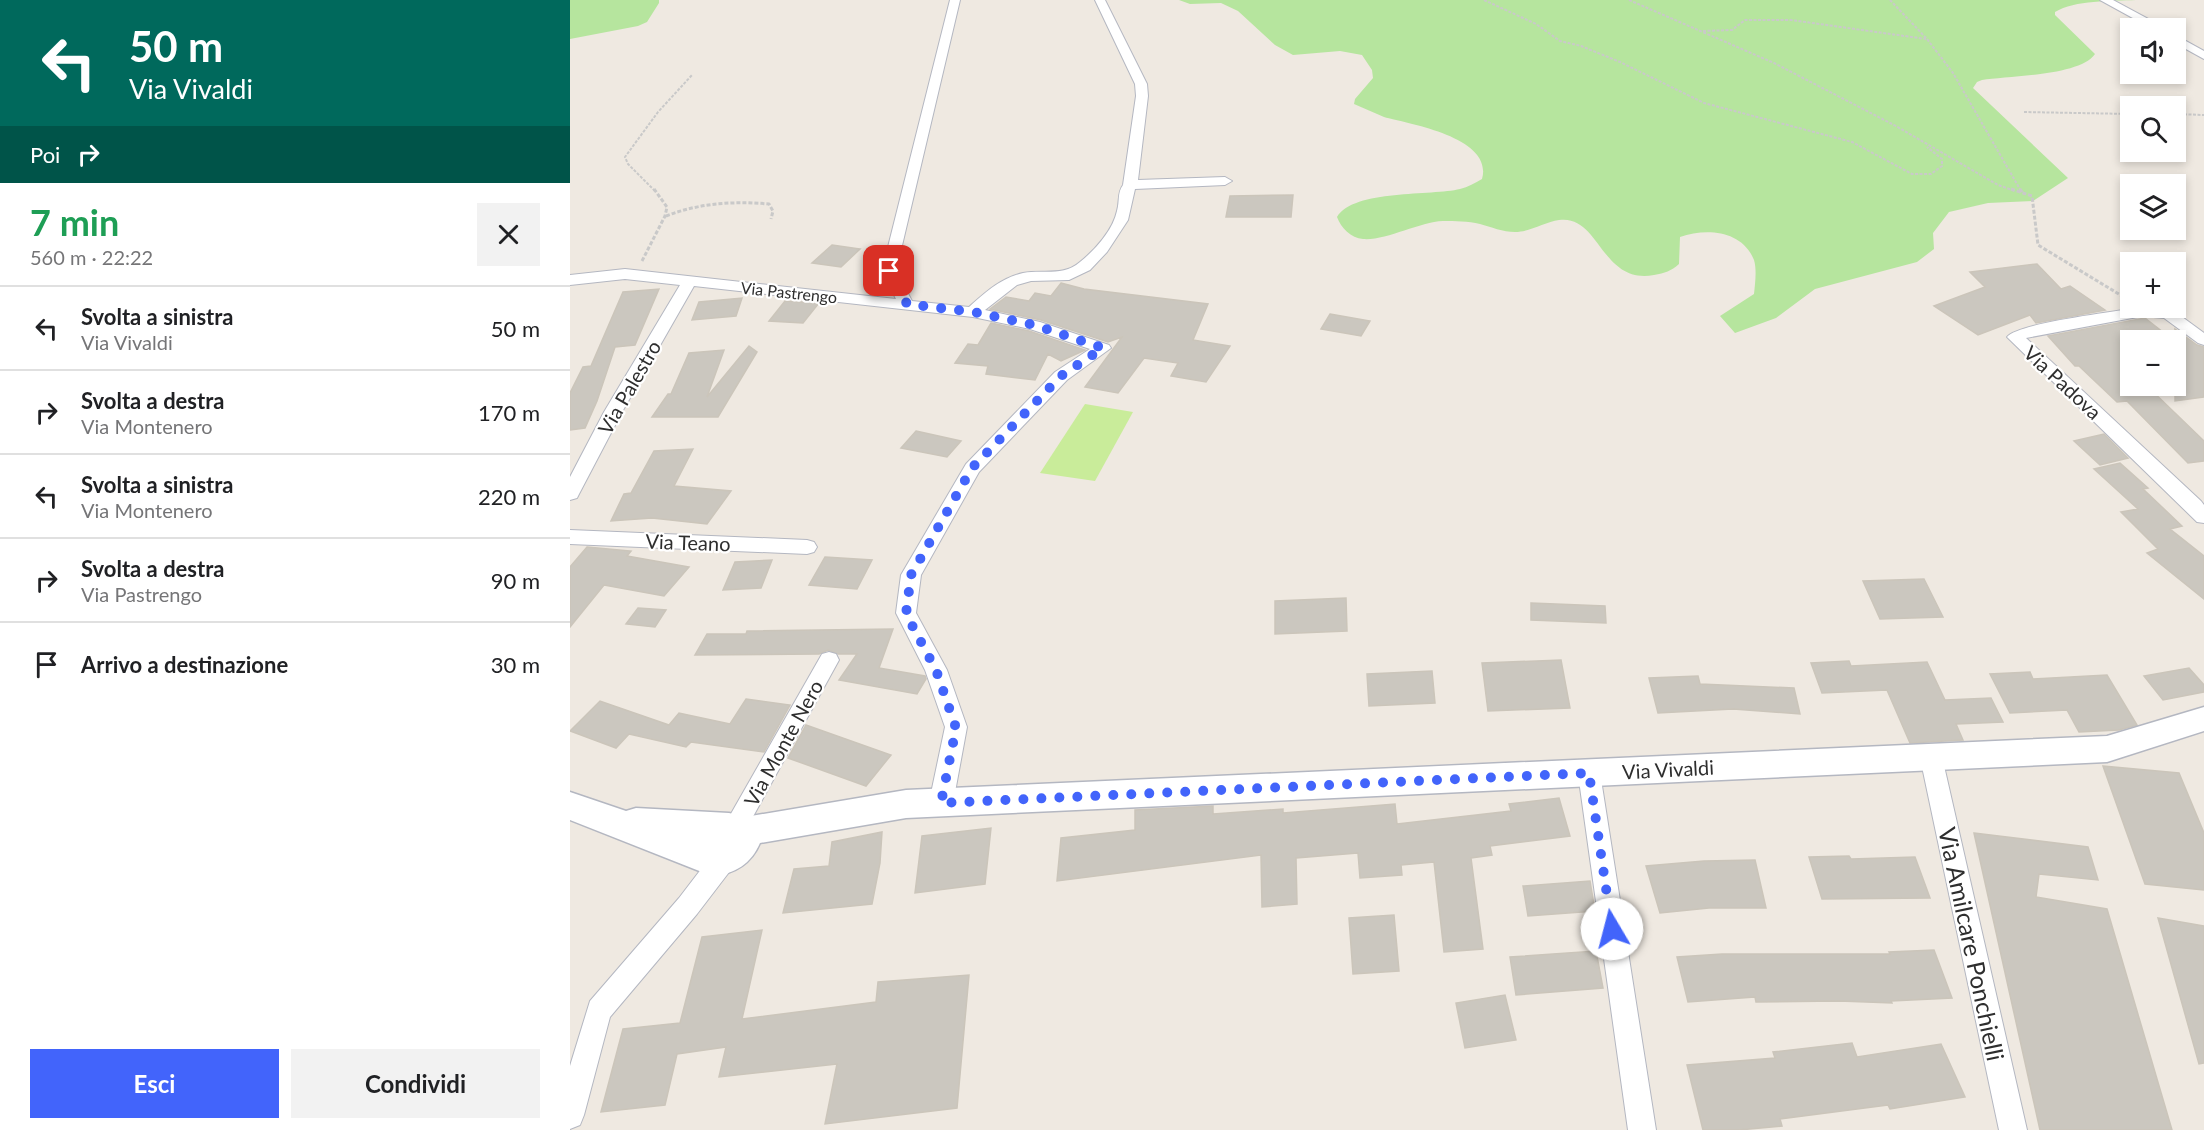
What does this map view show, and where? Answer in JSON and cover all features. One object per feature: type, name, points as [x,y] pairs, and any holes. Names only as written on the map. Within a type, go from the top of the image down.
[{"type":"street","points":[[907,304],[889,271],[955,0]]},
{"type":"street","points":[[1100,0],[1141,84],[1142,96],[1130,186]]},
{"type":"street","points":[[2105,0],[2140,18]]},
{"type":"street","points":[[2186,45],[2204,56]]},
{"type":"street","points":[[973,312],[1004,286],[1018,279],[1066,276],[1080,270],[1093,258],[1117,227],[1124,213],[1126,190],[1130,186],[1143,183],[1225,181]]},
{"type":"street","name":"Via Pastrengo","points":[[570,280],[630,275],[973,312],[1034,325],[1103,348],[1061,376],[972,468],[911,575],[906,614],[936,670],[956,728],[941,803]]},
{"type":"street","name":"Via Palestro","points":[[570,494],[613,412],[689,282]]},
{"type":"street","name":"Via Padova","points":[[2204,340],[2168,314],[2144,311],[2031,331],[2015,337],[2204,517]]},
{"type":"street","name":"Via Teano","points":[[570,537],[807,548]]},
{"type":"street","name":"Via Monte Nero","points":[[570,1115],[599,1010],[688,906],[830,660]]},
{"type":"street","name":"Via Vivaldi","points":[[724,845],[842,816],[906,804],[2107,749],[2204,719]]},
{"type":"street","name":"Via Amilcare Ponchielli","points":[[1931,757],[2013,1130]]},
{"type":"street","points":[[1589,773],[1642,1130]]},
{"type":"street","points":[[570,806],[611,820],[724,845]]},
{"type":"path","points":[[1484,0],[1536,24],[1560,41],[1581,46],[1620,62],[1704,103],[1852,142],[1912,174],[1931,174],[1942,166],[1942,159],[1910,134]]},
{"type":"path","points":[[1629,0],[1774,63],[1910,134],[1990,181],[2032,196],[2038,245],[2120,294]]},
{"type":"path","points":[[1890,0],[1927,39],[1953,73],[2022,193]]},
{"type":"path","points":[[1702,31],[1734,30],[1742,26],[1745,20],[1791,20],[1885,35],[1927,39]]},
{"type":"path","points":[[630,275],[639,267],[665,216],[667,207],[660,195],[640,177],[625,157],[658,112],[692,75]]},
{"type":"path","points":[[2024,112],[2120,114]]},
{"type":"path","points":[[2186,114],[2204,115]]},
{"type":"path","points":[[665,216],[680,209],[697,206],[752,202],[769,204],[773,211],[771,219]]},
{"type":"green space","points":[[570,0],[659,0],[659,3],[647,22],[638,26],[570,39]]},
{"type":"green space","points":[[1179,0],[2136,0],[2083,3],[2055,12],[2055,15],[2095,54],[2087,61],[2060,71],[1982,80],[1977,82],[1973,88],[2068,178],[2033,201],[1988,203],[1949,212],[1933,233],[1934,249],[1917,262],[1815,289],[1776,318],[1735,333],[1720,316],[1754,294],[1755,264],[1741,242],[1722,234],[1712,232],[1680,237],[1679,264],[1670,270],[1654,275],[1636,275],[1623,270],[1611,260],[1584,227],[1573,221],[1559,220],[1515,232],[1471,222],[1443,221],[1372,239],[1363,239],[1351,234],[1344,229],[1337,217],[1346,208],[1359,202],[1394,195],[1460,189],[1482,179],[1482,165],[1475,153],[1463,143],[1447,135],[1384,117],[1354,104],[1355,99],[1373,78],[1372,70],[1362,55],[1340,51],[1293,55],[1275,45],[1238,11],[1221,3],[1190,4]]},
{"type":"green space","points":[[1085,404],[1133,412],[1095,481],[1040,473]]},
{"type":"building","points":[[1293,195],[1291,217],[1226,217],[1230,196]]},
{"type":"building","points":[[832,245],[860,249],[841,267],[812,263]]},
{"type":"building","points":[[2037,264],[2061,289],[2070,286],[2105,310],[2036,323],[2030,315],[1978,335],[1934,306],[1985,287],[1970,272]]},
{"type":"building","points":[[1061,283],[1084,289],[1208,304],[1193,340],[1230,346],[1206,382],[1171,376],[1178,363],[1144,358],[1118,393],[1085,387],[1122,337],[1108,342],[1041,320],[990,309],[1006,297],[1029,301],[1035,293],[1051,296]]},
{"type":"building","points":[[659,289],[635,345],[615,347],[597,401],[585,428],[570,430],[570,393],[583,367],[591,366],[623,292]]},
{"type":"building","points":[[742,298],[736,316],[692,320],[699,302]]},
{"type":"building","points":[[785,301],[819,303],[803,323],[769,321]]},
{"type":"building","points":[[1330,314],[1370,321],[1361,336],[1321,329]]},
{"type":"building","points":[[2145,318],[2160,330],[2120,330],[2120,396],[2157,396],[2204,441],[2204,461],[2188,463],[2127,401],[2117,402],[2079,366],[2075,366],[2048,336]]},
{"type":"building","points":[[991,323],[1029,331],[1085,350],[1061,361],[1048,354],[1035,380],[986,374],[988,366],[955,363],[968,344],[978,345]]},
{"type":"building","points":[[2186,337],[2204,347],[2204,397],[2175,401],[2175,396],[2186,396]]},
{"type":"building","points":[[749,346],[757,352],[718,417],[652,417],[668,394],[671,394],[689,353],[724,350],[707,397]]},
{"type":"building","points":[[916,431],[961,441],[947,457],[901,448]]},
{"type":"building","points":[[2104,434],[2128,458],[2100,465],[2074,441]]},
{"type":"building","points":[[693,449],[674,486],[731,491],[707,524],[652,518],[611,521],[624,494],[631,493],[654,451]]},
{"type":"building","points":[[2120,463],[2148,488],[2143,489],[2182,526],[2170,529],[2204,556],[2204,599],[2147,553],[2158,549],[2121,512],[2138,509],[2094,469]]},
{"type":"building","points":[[587,547],[631,551],[627,556],[689,567],[664,596],[604,585],[570,627],[570,567]]},
{"type":"building","points":[[825,557],[872,560],[857,589],[809,585]]},
{"type":"building","points":[[772,560],[761,588],[723,590],[735,562]]},
{"type":"building","points":[[1924,579],[1943,617],[1880,619],[1863,581]]},
{"type":"building","points":[[1346,598],[1347,631],[1275,634],[1275,601]]},
{"type":"building","points":[[1531,603],[1605,606],[1606,623],[1531,620]]},
{"type":"building","points":[[638,608],[666,610],[655,627],[626,624]]},
{"type":"building","points":[[893,629],[879,668],[925,676],[926,679],[917,694],[839,680],[857,654],[838,654],[828,650],[819,654],[695,655],[707,634],[746,634],[747,631]]},
{"type":"building","points":[[1561,660],[1570,708],[1488,711],[1482,663]]},
{"type":"building","points":[[1849,661],[1851,666],[1927,662],[1945,700],[1991,698],[2003,722],[1956,724],[1963,740],[1910,743],[1887,690],[1822,693],[1811,663]]},
{"type":"building","points":[[2189,668],[2204,685],[2204,692],[2163,700],[2144,676]]},
{"type":"building","points":[[1432,671],[1435,703],[1369,706],[1367,674]]},
{"type":"building","points":[[2030,672],[2033,679],[2107,675],[2137,725],[2119,730],[2079,732],[2067,710],[2010,713],[1990,674]]},
{"type":"building","points":[[1698,676],[1700,684],[1794,688],[1800,714],[1733,709],[1658,713],[1649,678]]},
{"type":"building","points":[[746,699],[790,705],[764,752],[691,742],[686,747],[629,734],[616,748],[570,731],[600,701],[669,725],[679,713],[730,724]]},
{"type":"building","points":[[806,725],[891,755],[866,786],[788,758]]},
{"type":"building","points":[[2103,766],[2179,773],[2204,833],[2204,890],[2145,884]]},
{"type":"building","points":[[1559,798],[1570,836],[1490,846],[1492,855],[1471,858],[1483,949],[1444,952],[1434,862],[1401,865],[1402,875],[1360,878],[1358,853],[1296,858],[1297,904],[1262,907],[1261,855],[1057,881],[1061,838],[1135,830],[1135,810],[1213,806],[1213,814],[1283,809],[1283,813],[1395,804],[1397,824],[1511,811],[1509,804]]},
{"type":"building","points":[[991,828],[985,884],[915,893],[922,836]]},
{"type":"building","points":[[882,832],[880,863],[872,904],[783,913],[794,869],[829,866],[832,842]]},
{"type":"building","points":[[1974,833],[2088,847],[2098,880],[2039,874],[2036,897],[2107,909],[2172,1130],[2040,1130]]},
{"type":"building","points":[[1849,856],[1851,859],[1915,857],[1930,898],[1822,899],[1809,857]]},
{"type":"building","points":[[1755,860],[1766,908],[1709,908],[1660,913],[1646,866],[1704,861]]},
{"type":"building","points":[[1590,881],[1595,911],[1528,916],[1523,886]]},
{"type":"building","points":[[1394,915],[1399,971],[1353,974],[1349,918]]},
{"type":"building","points":[[2158,918],[2204,926],[2204,1063],[2199,1064]]},
{"type":"building","points":[[762,930],[742,1019],[876,1002],[878,982],[969,975],[957,1108],[825,1124],[837,1064],[719,1077],[726,1047],[677,1054],[665,1105],[601,1112],[623,1029],[680,1023],[702,937]]},
{"type":"building","points":[[1934,950],[1952,998],[1891,1001],[1892,1003],[1756,1002],[1755,997],[1688,1002],[1677,957],[1722,954],[1890,954],[1889,952]]},
{"type":"building","points":[[1596,951],[1603,988],[1516,995],[1510,957]]},
{"type":"building","points":[[1505,995],[1516,1040],[1465,1048],[1456,1003]]},
{"type":"building","points":[[1852,1043],[1857,1057],[1941,1044],[1965,1097],[1890,1109],[1888,1105],[1780,1119],[1782,1126],[1739,1130],[1703,1130],[1687,1065],[1775,1058],[1773,1052]]},
{"type":"route","points":[[889,271],[907,304],[973,312],[1034,325],[1103,348],[1061,376],[972,468],[911,575],[906,614],[936,670],[956,728],[941,803],[1589,773],[1612,929]]}]
